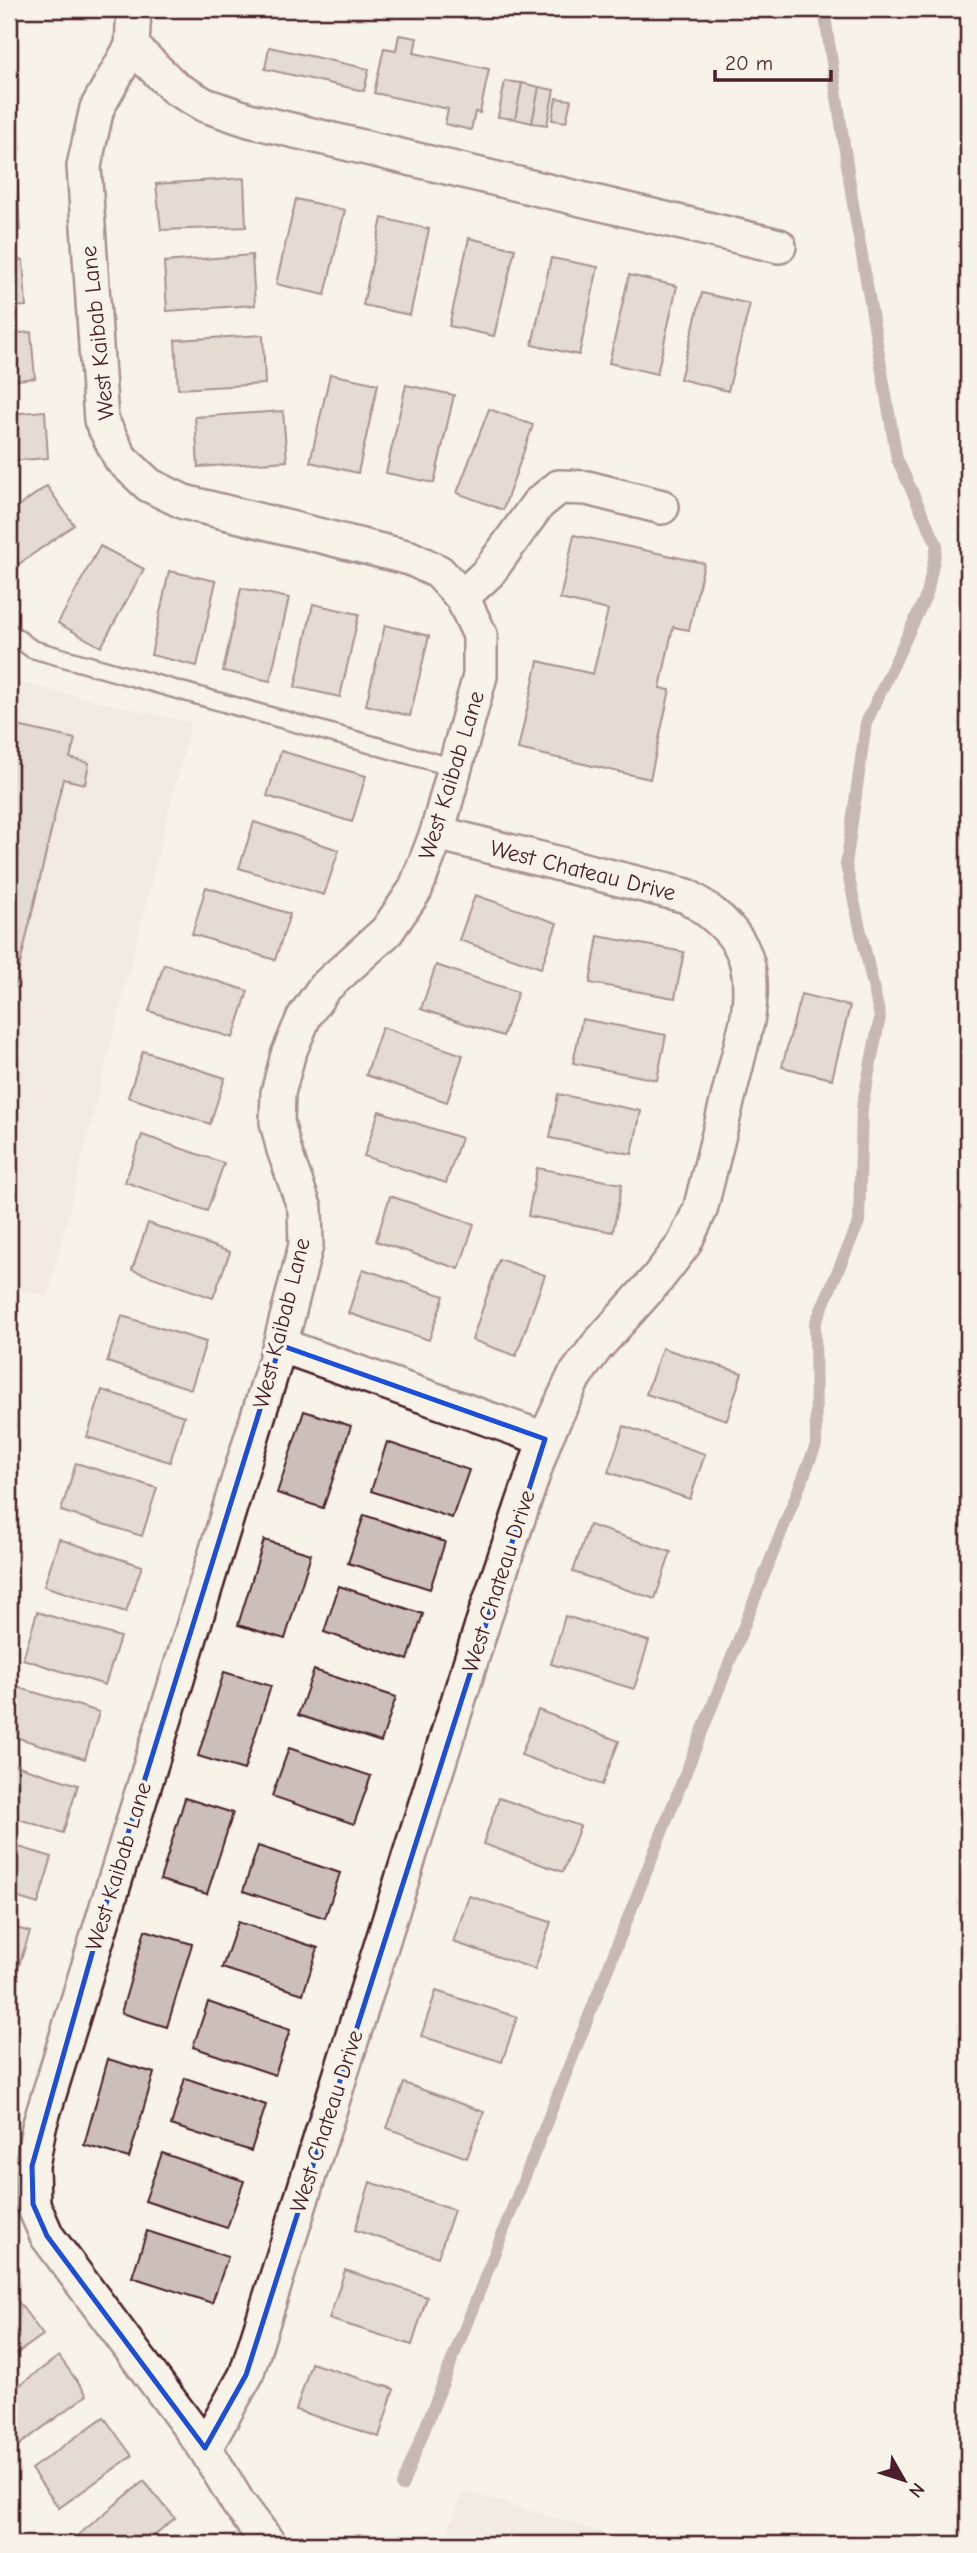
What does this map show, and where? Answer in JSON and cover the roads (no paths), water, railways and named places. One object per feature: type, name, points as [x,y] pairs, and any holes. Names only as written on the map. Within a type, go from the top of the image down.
[{"type":"street","name":"West Kaibab Lane","points":[[134,9],[132,46],[97,108],[84,166],[101,420],[121,459],[149,485],[184,502],[410,558],[439,572],[462,597],[480,635],[480,676],[437,833],[415,890],[387,931],[324,988],[304,1017],[288,1055],[278,1093],[277,1122],[305,1209],[306,1245],[280,1345],[39,2127],[32,2166],[33,2204],[47,2236],[205,2448]]},
{"type":"street","points":[[132,46],[174,88],[205,105],[249,120],[779,246]]},
{"type":"street","points":[[462,597],[488,573],[538,504],[559,487],[587,488],[662,508]]},
{"type":"street","name":"West Chateau Drive","points":[[205,2448],[246,2375],[484,1619],[545,1438],[574,1377],[684,1244],[700,1210],[747,1022],[751,996],[750,973],[742,948],[728,926],[687,896],[437,833]]},
{"type":"street","points":[[280,1345],[545,1438]]},
{"type":"street","points":[[205,2448],[238,2503],[269,2544]]},
{"type":"lane","points":[[9,632],[32,649],[454,768]]},
{"type":"waterway","points":[[402,2486],[816,1445],[815,1324],[859,1222],[862,1107],[880,1017],[846,865],[866,723],[927,594],[937,545],[897,459],[852,198],[824,9]]}]
